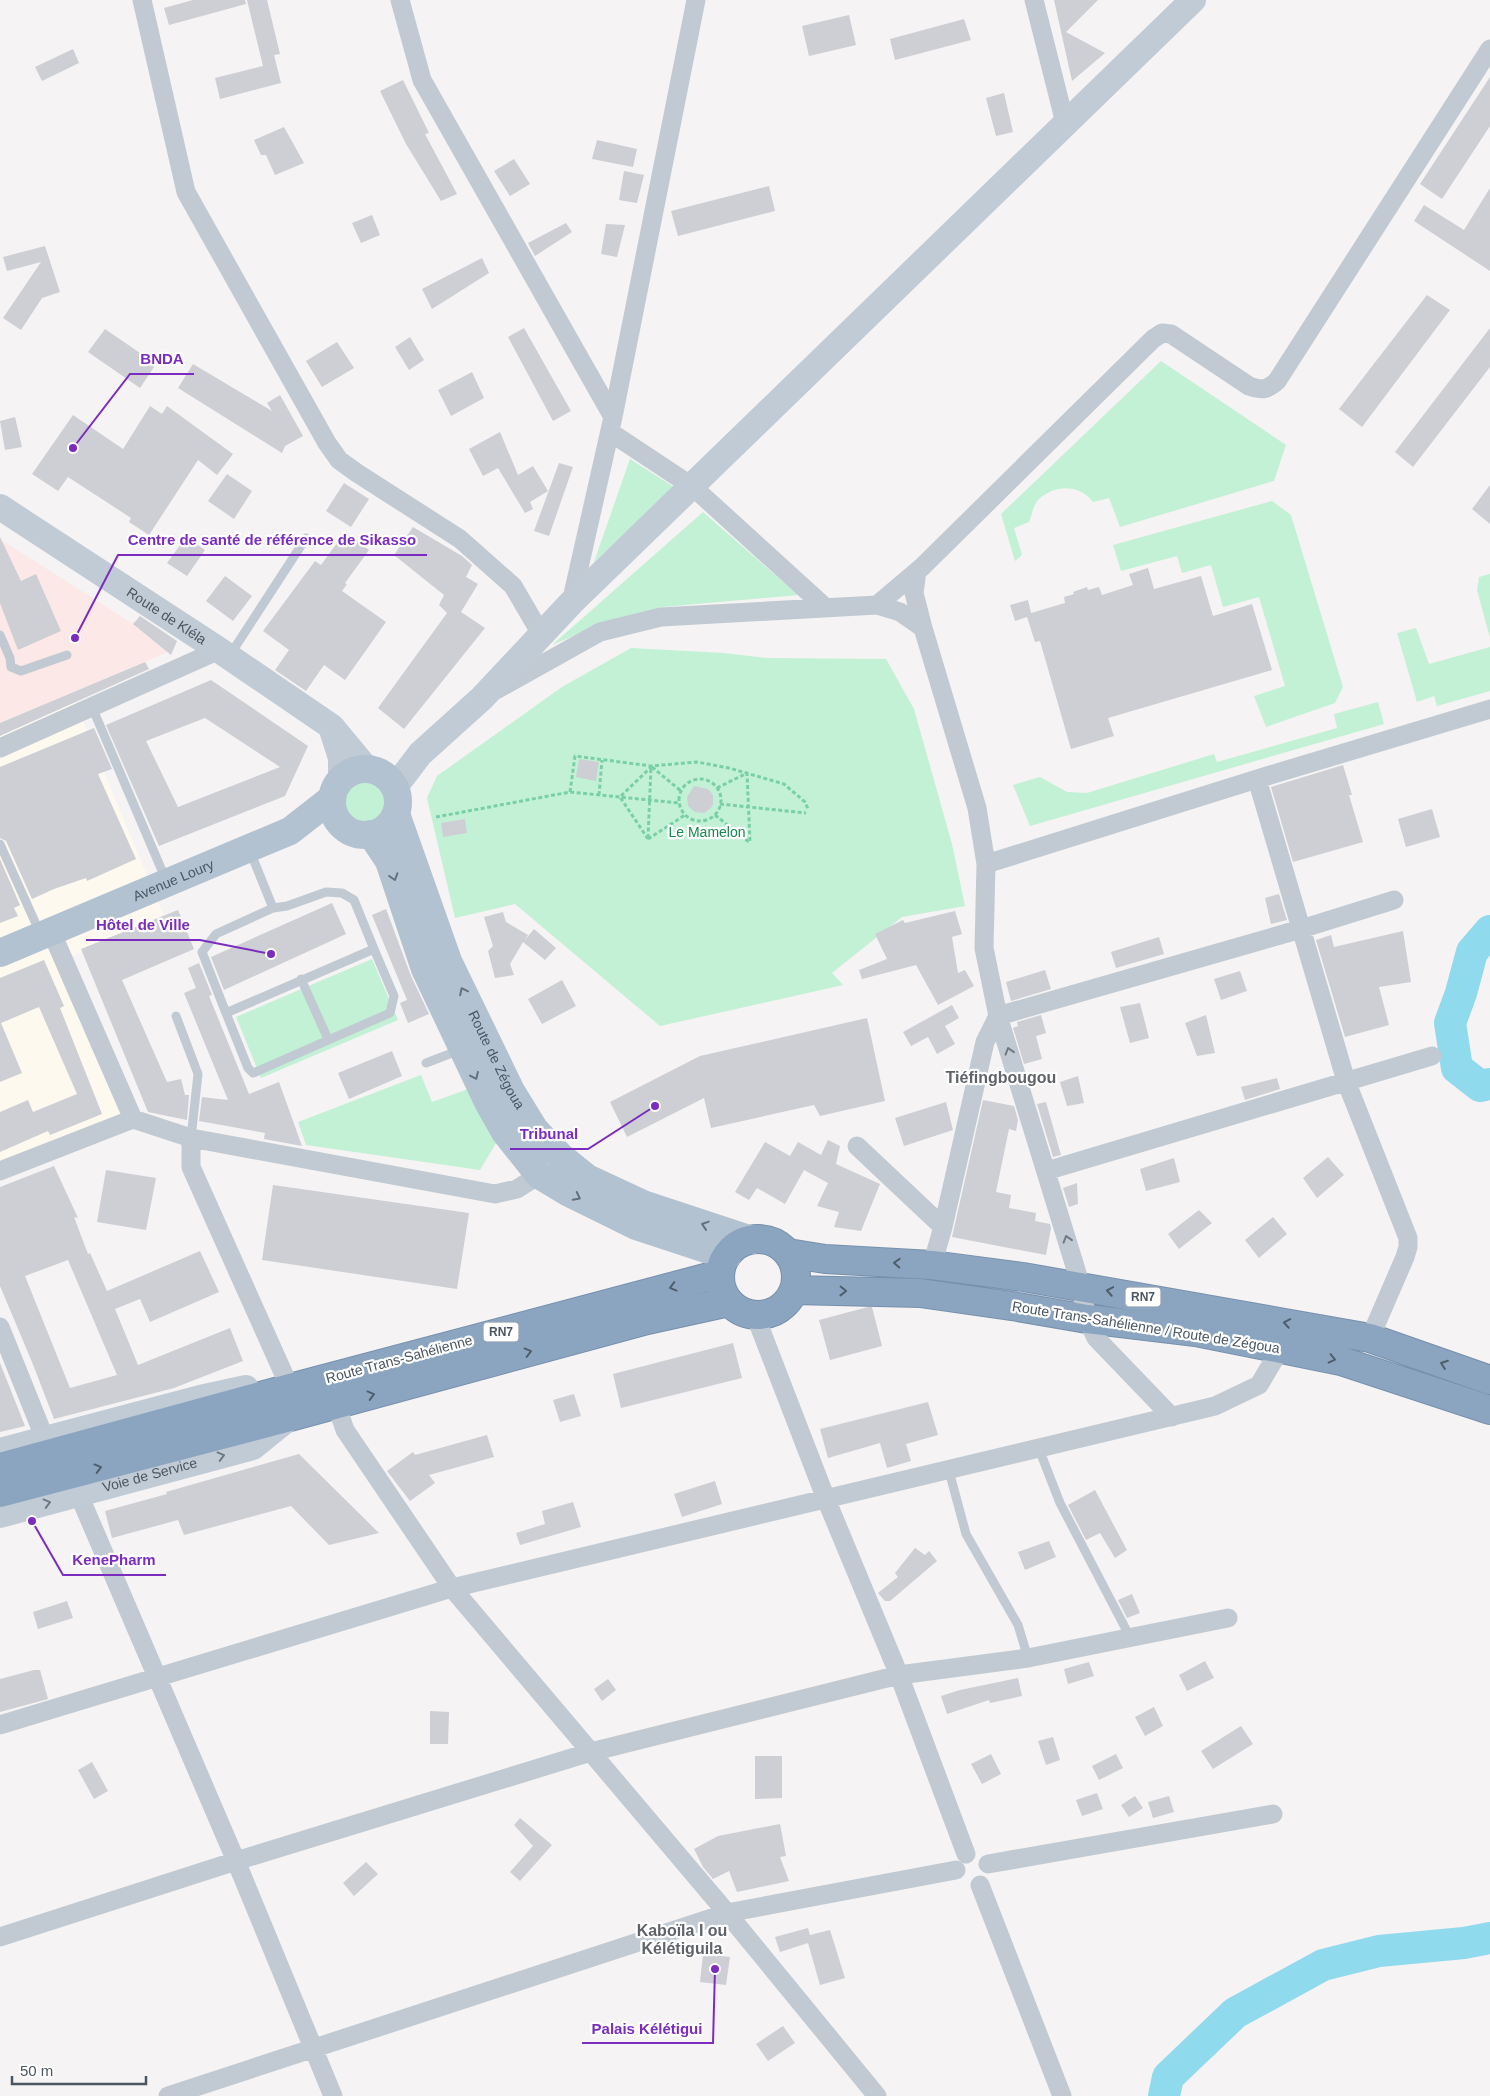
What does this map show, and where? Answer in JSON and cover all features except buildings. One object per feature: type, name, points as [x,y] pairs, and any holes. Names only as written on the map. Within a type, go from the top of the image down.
[{"type":"highway","name":"RN7","points":[[752,1240],[772,1242],[788,1253]]},
{"type":"highway","name":"Route Trans-Sahélienne","points":[[285,1389],[724,1265],[738,1246],[752,1240]]},
{"type":"highway","name":"Route Trans-Sahélienne / Route de Zégoua","points":[[788,1253],[825,1259],[932,1265],[1081,1286],[1370,1338],[1490,1380]]},
{"type":"highway","points":[[724,1265],[721,1284],[729,1302],[745,1313],[755,1315],[774,1312],[783,1306],[794,1290],[796,1271],[788,1253]]},
{"type":"highway","name":"Route Trans-Sahélienne / Route de Zégoua","points":[[794,1290],[920,1293],[1087,1319],[1196,1332],[1281,1348],[1363,1367],[1490,1410]]},
{"type":"highway","name":"Route Trans-Sahélienne","points":[[290,1417],[647,1320],[729,1302]]},
{"type":"highway","name":"RN7","points":[[0,1466],[285,1389]]},
{"type":"highway","name":"RN7","points":[[0,1493],[290,1417]]},
{"type":"main road","points":[[290,831],[353,771],[379,775],[398,796],[396,814],[386,827],[371,834],[358,834],[340,824],[335,817],[336,788]]},
{"type":"main road","name":"Route de Zégoua","points":[[396,814],[448,961],[512,1091],[535,1130],[561,1157],[587,1178],[643,1204],[752,1240]]},
{"type":"main road","points":[[290,831],[340,824]]},
{"type":"main road","name":"Avenue Loury","points":[[0,953],[290,831]]},
{"type":"main road","name":"Route de Zégoua","points":[[371,834],[389,861],[425,969],[462,1049],[504,1132],[540,1174],[569,1193],[636,1226],[724,1265]]},
{"type":"street","points":[[142,0],[186,192],[327,443],[339,460],[460,539],[513,586],[541,634]]},
{"type":"street","points":[[400,0],[422,80],[612,425],[693,486],[826,608]]},
{"type":"street","points":[[571,603],[612,425],[696,0]]},
{"type":"street","points":[[1034,0],[1065,123]]},
{"type":"street","points":[[379,775],[420,754],[482,698],[571,603],[1193,0]]},
{"type":"street","points":[[877,605],[917,571],[1153,339],[1162,333],[1171,334],[1248,386],[1261,390],[1269,388],[1277,381],[1490,49]]},
{"type":"street","name":"Route de Kléla","points":[[0,507],[332,728],[379,775]]},
{"type":"street","points":[[917,571],[914,593],[977,808],[986,864],[984,948],[998,1016],[1081,1286],[1087,1319],[1096,1338],[1172,1417]]},
{"type":"street","points":[[482,698],[600,632],[661,617],[877,605],[900,612],[923,628]]},
{"type":"street","points":[[0,748],[92,707],[223,654]]},
{"type":"street","points":[[986,864],[1257,779],[1490,709]]},
{"type":"street","points":[[332,728],[341,758],[336,788]]},
{"type":"street","points":[[1257,779],[1346,1081],[1408,1238],[1405,1256],[1370,1338]]},
{"type":"street","points":[[932,1265],[943,1227],[986,1042],[998,1016],[1301,929],[1394,900]]},
{"type":"street","points":[[46,933],[133,1119]]},
{"type":"street","points":[[1046,1171],[1432,1056]]},
{"type":"street","points":[[0,1171],[133,1119],[192,1138],[495,1194],[518,1189],[540,1174]]},
{"type":"street","points":[[0,1451],[200,1398],[256,1386],[285,1389],[191,1167],[192,1138]]},
{"type":"street","points":[[857,1146],[943,1227]]},
{"type":"street","points":[[168,2096],[727,1913],[961,1862],[980,1854],[988,1864],[990,1872],[987,1878],[980,1885],[969,1886],[964,1884],[957,1875],[961,1862],[899,1675],[826,1499],[755,1315]]},
{"type":"street","points":[[0,1327],[45,1439]]},
{"type":"street","points":[[0,1725],[452,1588],[949,1471],[1215,1406],[1259,1385],[1281,1348]]},
{"type":"street","points":[[336,1404],[345,1430],[452,1588],[727,1913],[877,2096]]},
{"type":"street","name":"Voie de Service","points":[[0,1516],[253,1446],[290,1417]]},
{"type":"street","points":[[79,1495],[236,1861],[333,2096]]},
{"type":"street","points":[[0,1937],[236,1861],[591,1752],[899,1675],[1028,1658],[1228,1618]]},
{"type":"street","points":[[988,1864],[1273,1814]]},
{"type":"street","points":[[980,1885],[1062,2096]]},
{"type":"lane","points":[[223,654],[306,538]]},
{"type":"lane","points":[[0,635],[10,658],[11,667],[21,671],[68,655]]},
{"type":"lane","points":[[92,707],[167,883]]},
{"type":"lane","points":[[0,844],[46,933]]},
{"type":"lane","points":[[249,848],[273,908]]},
{"type":"lane","points":[[326,892],[342,893],[354,900],[374,948],[394,996],[390,1013],[253,1073],[248,1068],[202,952],[216,934],[273,908],[288,906],[326,892]]},
{"type":"lane","points":[[226,1012],[374,948]]},
{"type":"lane","points":[[301,979],[328,1039]]},
{"type":"lane","points":[[176,1016],[198,1074],[192,1138]]},
{"type":"lane","points":[[426,1063],[462,1049]]},
{"type":"lane","points":[[1039,1449],[1060,1503],[1130,1637]]},
{"type":"lane","points":[[949,1471],[966,1534],[1018,1626],[1028,1658]]},
{"type":"path","points":[[570,792],[575,756],[651,766],[697,762],[747,773],[784,784],[805,802],[807,811],[720,804]]},
{"type":"path","points":[[599,795],[602,760]]},
{"type":"path","points":[[651,766],[681,790]]},
{"type":"path","points":[[620,797],[651,766]]},
{"type":"path","points":[[648,839],[651,766]]},
{"type":"path","points":[[717,788],[747,773]]},
{"type":"path","points":[[715,815],[750,842],[747,773]]},
{"type":"path","points":[[698,779],[712,782],[717,788],[720,794],[720,804],[715,815],[704,821],[697,821],[685,815],[679,803],[681,790],[690,781],[698,779]]},
{"type":"path","points":[[436,817],[570,792],[679,803]]},
{"type":"path","points":[[620,797],[648,839]]},
{"type":"path","points":[[648,839],[685,815]]},
{"type":"shaded area","points":[[0,539],[133,624],[168,652],[0,723]]},
{"type":"shaded area","points":[[74,700],[165,918],[72,956],[133,1119],[0,1175],[0,733]]},
{"type":"green space","points":[[1161,361],[1286,445],[1274,481],[1120,527],[1109,498],[1093,502],[1088,496],[1074,489],[1067,488],[1052,491],[1038,500],[1029,522],[1014,528],[1022,555],[1015,561],[1001,514]]},
{"type":"green space","points":[[630,459],[674,487],[594,562]]},
{"type":"green space","points":[[1272,501],[1291,515],[1343,687],[1335,703],[1266,727],[1254,696],[1285,686],[1259,597],[1223,607],[1211,565],[1182,573],[1177,556],[1121,571],[1113,545]]},
{"type":"green space","points":[[703,512],[798,595],[663,607],[604,623],[552,645]]},
{"type":"green space","points":[[1490,574],[1490,638],[1477,590],[1479,577]]},
{"type":"green space","points":[[1416,628],[1429,664],[1490,647],[1490,691],[1437,706],[1434,696],[1417,702],[1397,633]]},
{"type":"green space","name":"Le Mamelon","points":[[631,648],[724,653],[767,658],[886,659],[914,709],[952,844],[965,906],[902,917],[832,973],[843,985],[660,1026],[515,904],[455,918],[427,798],[437,776],[562,687]]},
{"type":"green space","points":[[1378,702],[1384,724],[1030,826],[1013,785],[1040,777],[1067,792],[1087,793],[1214,754],[1217,762],[1337,728],[1334,714]]},
{"type":"green space","points":[[360,778],[370,778],[379,782],[385,788],[388,793],[388,811],[379,822],[370,826],[360,826],[351,822],[345,816],[341,807],[341,797],[345,788],[351,782]]},
{"type":"green space","points":[[372,959],[398,1020],[261,1078],[236,1017]]},
{"type":"green space","points":[[421,1075],[432,1102],[474,1087],[498,1140],[480,1170],[306,1145],[298,1122]]},
{"type":"waterway","points":[[1490,931],[1472,952],[1461,993],[1450,1023],[1457,1068],[1480,1086],[1490,1084]]},
{"type":"waterway","points":[[1164,2096],[1168,2077],[1235,2013],[1323,1965],[1379,1951],[1464,1943],[1490,1938]]},
{"type":"place","name":"BNDA","points":[[73,448]]},
{"type":"place","name":"Centre de santé de référence de Sikasso","points":[[75,638]]},
{"type":"place","name":"Hôtel de Ville","points":[[271,954]]},
{"type":"place","name":"Tribunal","points":[[655,1106]]},
{"type":"place","name":"KenePharm","points":[[32,1521]]},
{"type":"place","name":"Palais Kélétigui","points":[[715,1969]]},
{"type":"district","name":"Tiéfingbougou","points":[[1001,1077]]},
{"type":"district","name":"Kaboïla I ou Kélétiguila","points":[[682,1939]]}]
